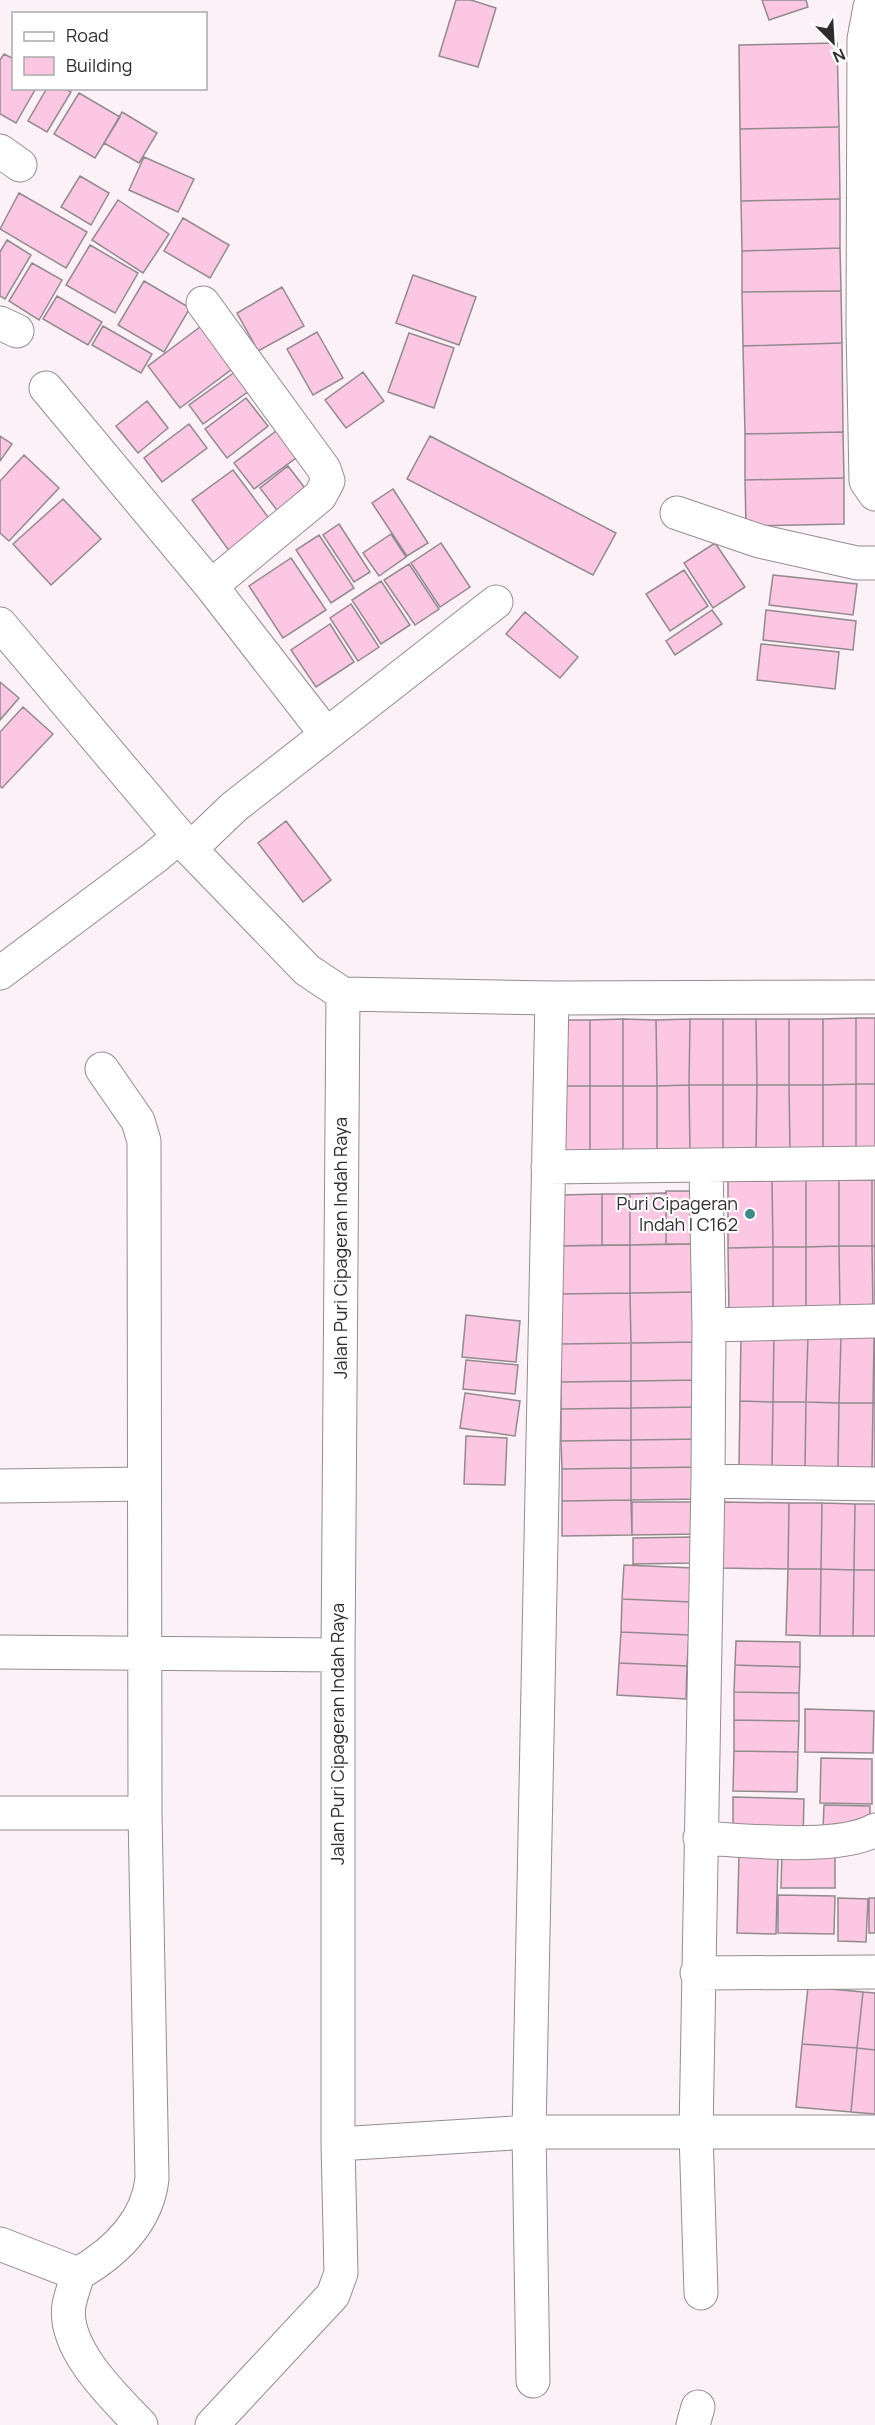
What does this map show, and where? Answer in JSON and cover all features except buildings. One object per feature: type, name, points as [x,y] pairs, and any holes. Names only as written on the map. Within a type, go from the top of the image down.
[{"type":"street","points":[[875,1],[870,7],[864,39],[869,328],[866,481],[875,494]]},
{"type":"street","points":[[203,303],[324,469],[328,481],[320,496],[211,586]]},
{"type":"street","points":[[46,388],[211,586],[326,734]]},
{"type":"street","points":[[677,513],[759,541],[857,563],[875,564]]},
{"type":"street","points":[[5,960],[155,857],[184,843],[234,807],[496,602]]},
{"type":"street","points":[[0,624],[184,843],[307,970],[343,994],[552,998],[875,997]]},
{"type":"street","name":"Jalan Puri Cipageran Indah Raya","points":[[212,2425],[333,2295],[341,2273],[338,2144],[338,1655],[343,994]]},
{"type":"street","points":[[532,2381],[529,2132],[552,998]]},
{"type":"street","points":[[102,1069],[138,1121],[144,1141],[145,1813],[152,2179],[150,2196],[142,2216],[105,2258],[78,2274],[68,2307],[71,2335],[88,2365],[141,2425]]},
{"type":"street","points":[[548,1167],[875,1163]]},
{"type":"street","points":[[701,2293],[696,2133],[708,1481],[709,1325],[706,1166]]},
{"type":"street","points":[[709,1325],[875,1321]]},
{"type":"street","points":[[708,1481],[875,1484]]},
{"type":"street","points":[[0,1486],[144,1484]]},
{"type":"street","points":[[0,1652],[338,1655]]},
{"type":"street","points":[[0,1813],[145,1813]]},
{"type":"street","points":[[700,1838],[816,1842],[855,1839],[875,1830]]},
{"type":"street","points":[[698,1973],[875,1972]]},
{"type":"street","points":[[338,2144],[529,2132],[875,2132]]},
{"type":"street","points":[[0,2244],[78,2274]]},
{"type":"place","name":"Puri Cipageran Indah I C162","points":[[750,1214]]}]
